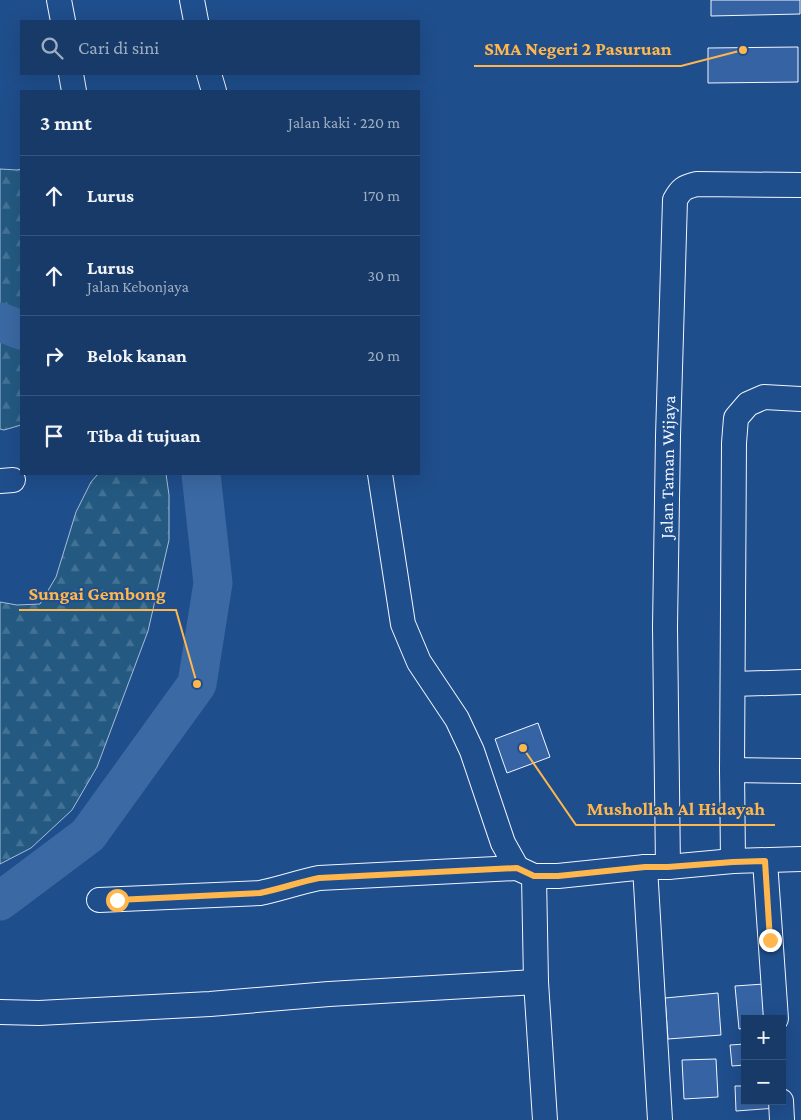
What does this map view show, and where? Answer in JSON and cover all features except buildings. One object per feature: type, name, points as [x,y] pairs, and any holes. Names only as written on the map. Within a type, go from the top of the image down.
[{"type":"street","points":[[60,0],[63,20]]},
{"type":"street","points":[[192,0],[196,20]]},
{"type":"street","points":[[71,75],[74,90]]},
{"type":"street","points":[[209,75],[214,90]]},
{"type":"street","name":"Jalan Taman Wijaya","points":[[668,867],[665,627],[675,200],[680,190],[696,184],[801,185]]},
{"type":"street","points":[[733,862],[732,684],[734,443],[736,418],[748,404],[764,397],[801,399]]},
{"type":"street","points":[[380,475],[403,624],[419,662],[457,719],[472,751],[503,843],[526,872],[536,982],[545,1120]]},
{"type":"street","points":[[732,684],[801,682]]},
{"type":"street","points":[[732,770],[801,771]]},
{"type":"street","points":[[99,900],[260,893],[319,878],[526,872],[558,876],[645,867],[801,859]]},
{"type":"street","points":[[765,861],[776,1015]]},
{"type":"street","points":[[645,867],[660,1120]]},
{"type":"street","points":[[0,1012],[40,1013],[210,1004],[329,994],[536,982]]},
{"type":"street","points":[[781,1105],[782,1120]]},
{"type":"green space","points":[[0,169],[20,169],[20,425],[4,430],[0,429]]},
{"type":"green space","points":[[97,475],[166,475],[169,495],[169,540],[148,631],[97,767],[72,810],[31,848],[0,864],[0,602],[17,605],[40,604],[56,577],[76,512],[91,482]]},
{"type":"waterway","points":[[0,322],[20,330]]},
{"type":"waterway","points":[[0,901],[88,835],[197,684],[213,583],[201,475]]},
{"type":"place","name":"SMA Negeri 2 Pasuruan","points":[[743,50]]},
{"type":"place","name":"Sungai Gembong","points":[[197,684]]},
{"type":"place","name":"Mushollah Al Hidayah","points":[[523,748]]},
{"type":"route","points":[[117,900],[260,893],[319,878],[517,868],[534,876],[558,876],[645,867],[765,861],[770,940]]}]
